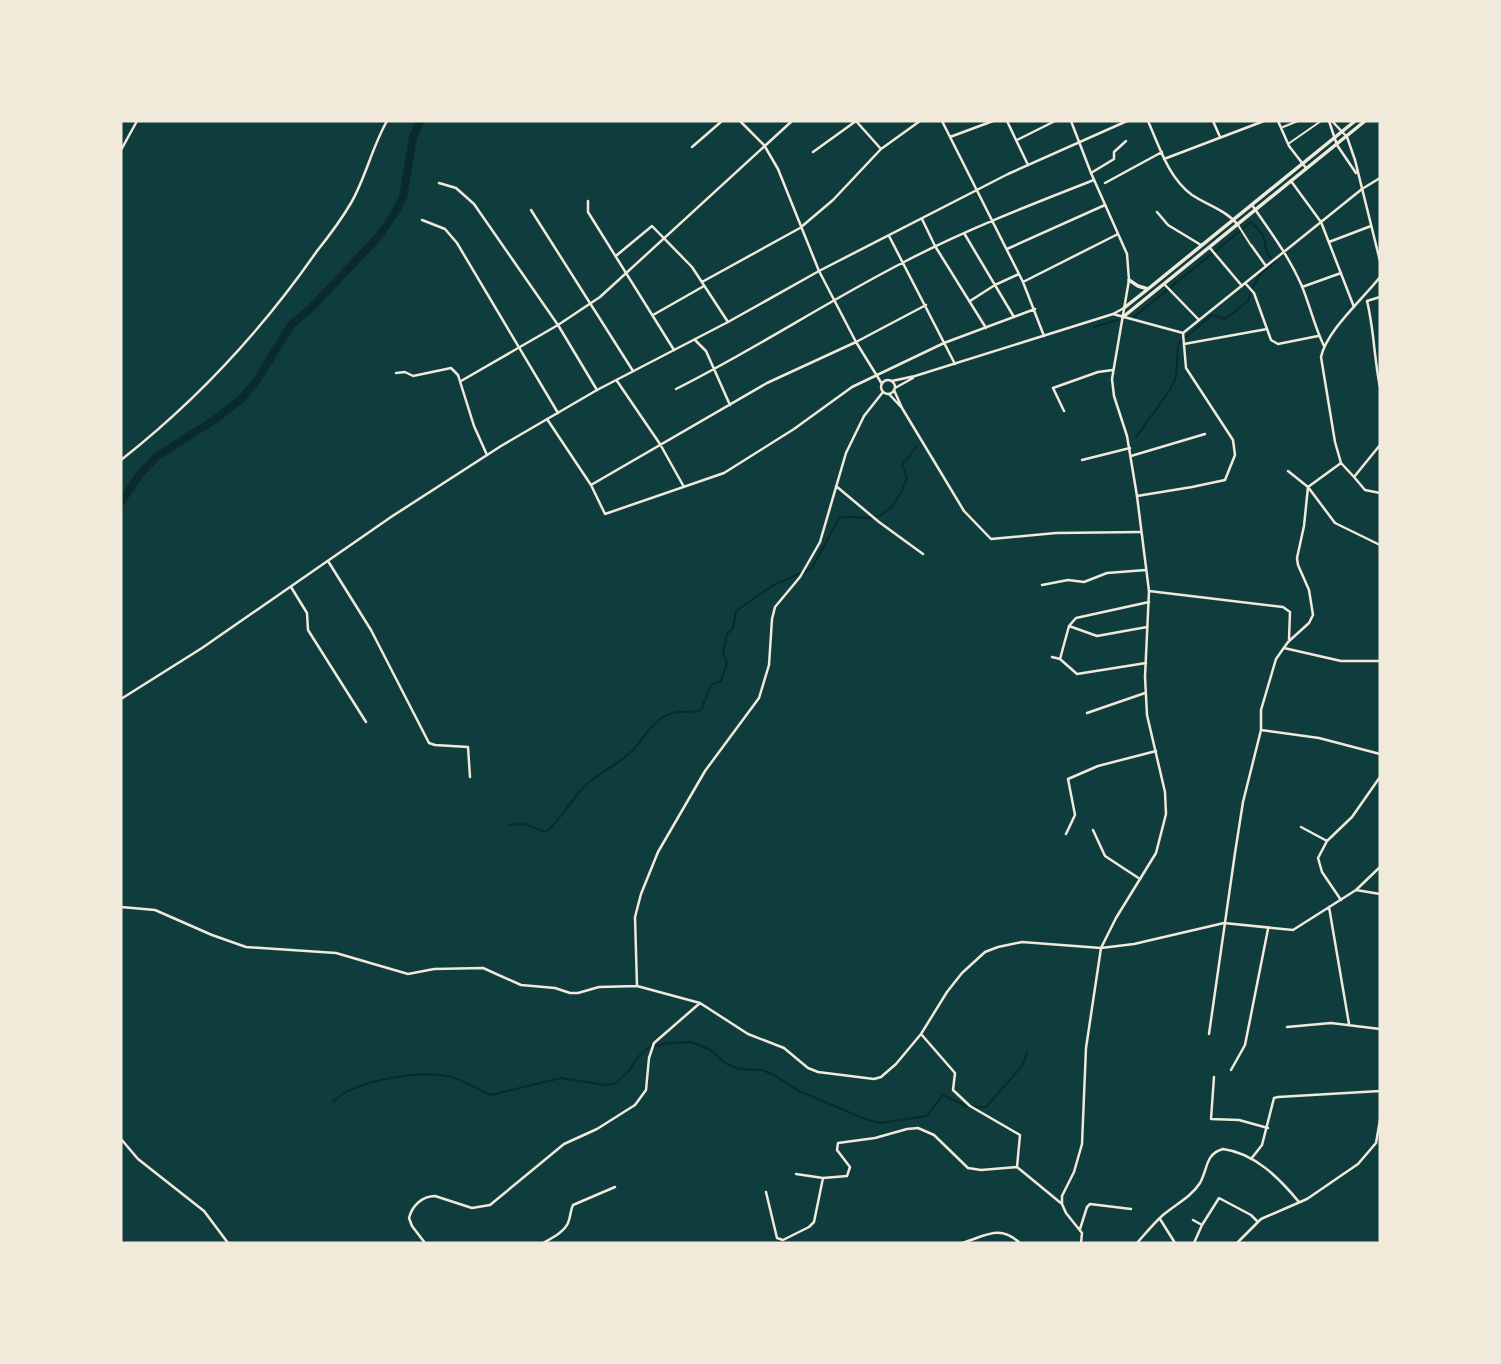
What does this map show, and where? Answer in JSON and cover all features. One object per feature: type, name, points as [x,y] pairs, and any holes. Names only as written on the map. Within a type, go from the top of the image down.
[{"type":"main road","points":[[1124,317],[1240,228],[1255,210],[1291,181],[1354,121]]},
{"type":"main road","points":[[1124,308],[1233,219],[1337,145],[1365,121]]},
{"type":"main road","points":[[1129,280],[1148,289]]},
{"type":"street","points":[[121,150],[137,121]]},
{"type":"street","points":[[121,460],[221,370],[296,282],[352,200],[387,121]]},
{"type":"street","points":[[692,147],[722,121]]},
{"type":"street","points":[[637,986],[634,930],[640,894],[658,852],[705,771],[759,698],[769,665],[775,607],[800,577],[820,542],[846,453],[864,416],[883,392],[882,384],[856,342],[819,271],[785,184],[764,145],[740,121]]},
{"type":"street","points":[[461,381],[591,305],[792,121]]},
{"type":"street","points":[[813,152],[856,121],[881,149]]},
{"type":"street","points":[[653,315],[800,228],[833,200],[881,149],[920,121]]},
{"type":"street","points":[[942,121],[1023,282],[1044,335]]},
{"type":"street","points":[[950,137],[993,121]]},
{"type":"street","points":[[1007,121],[1028,165]]},
{"type":"street","points":[[1016,141],[1055,121]]},
{"type":"street","points":[[1062,1205],[1062,1196],[1074,1172],[1082,1144],[1086,1048],[1101,948],[1156,853],[1166,814],[1165,792],[1147,715],[1149,591],[1130,447],[1114,396],[1113,370],[1129,280],[1127,254],[1071,121]]},
{"type":"street","points":[[121,698],[202,648],[391,517],[487,455],[597,390],[729,322],[819,271],[978,190],[1127,121]]},
{"type":"street","points":[[1148,121],[1174,178],[1193,195],[1233,219],[1266,266]]},
{"type":"street","points":[[1213,121],[1220,138]]},
{"type":"street","points":[[1246,121],[1248,127]]},
{"type":"street","points":[[1164,159],[1264,121]]},
{"type":"street","points":[[1278,121],[1288,144],[1304,166]]},
{"type":"street","points":[[1281,128],[1298,121]]},
{"type":"street","points":[[1288,144],[1321,121]]},
{"type":"street","points":[[1331,121],[1347,137],[1380,261]]},
{"type":"street","points":[[1331,121],[1337,145],[1356,173]]},
{"type":"street","points":[[1091,173],[1114,159],[1114,152],[1125,141]]},
{"type":"street","points":[[1105,183],[1161,152]]},
{"type":"street","points":[[1183,333],[1362,189],[1380,178]]},
{"type":"street","points":[[676,389],[902,262],[993,220],[1094,180]]},
{"type":"street","points":[[1291,181],[1321,222],[1354,307]]},
{"type":"street","points":[[439,183],[456,188],[474,204],[558,326],[597,390]]},
{"type":"street","points":[[588,201],[588,212],[674,350]]},
{"type":"street","points":[[1007,249],[1105,205]]},
{"type":"street","points":[[1252,205],[1285,251],[1324,346]]},
{"type":"street","points":[[530,211],[633,371]]},
{"type":"street","points":[[1157,212],[1168,225],[1201,245]]},
{"type":"street","points":[[922,219],[935,246],[986,328]]},
{"type":"street","points":[[422,220],[445,229],[452,236],[558,413]]},
{"type":"street","points":[[616,256],[652,226],[692,267],[729,322]]},
{"type":"street","points":[[1329,242],[1371,226]]},
{"type":"street","points":[[964,233],[1014,317]]},
{"type":"street","points":[[1023,282],[1118,234]]},
{"type":"street","points":[[889,236],[955,364]]},
{"type":"street","points":[[1211,249],[1254,293],[1271,340],[1278,344],[1319,336]]},
{"type":"street","points":[[1302,287],[1341,273]]},
{"type":"street","points":[[969,301],[1019,274]]},
{"type":"street","points":[[1380,276],[1365,299],[1354,307],[1324,346],[1321,357],[1341,463],[1364,490],[1380,493]]},
{"type":"street","points":[[1166,286],[1199,320]]},
{"type":"street","points":[[1365,299],[1380,297]]},
{"type":"street","points":[[1365,299],[1372,323],[1371,334],[1380,387]]},
{"type":"street","points":[[592,485],[767,383],[856,342],[926,305]]},
{"type":"street","points":[[882,384],[888,380],[915,376],[955,364],[1113,314],[1124,308]]},
{"type":"street","points":[[547,419],[592,485],[606,513],[724,473],[754,456],[846,391],[944,343],[1035,309]]},
{"type":"street","points":[[1113,314],[1183,333]]},
{"type":"street","points":[[1184,342],[1267,329]]},
{"type":"street","points":[[1137,496],[1225,480],[1235,455],[1233,440],[1186,368],[1183,333]]},
{"type":"street","points":[[695,340],[706,351],[730,405]]},
{"type":"street","points":[[396,373],[405,372],[413,376],[451,369],[458,375],[474,426],[487,455]]},
{"type":"street","points":[[1064,411],[1053,388],[1098,372],[1113,370]]},
{"type":"street","points":[[889,394],[915,376]]},
{"type":"street","points":[[617,380],[660,444],[684,487]]},
{"type":"street","points":[[892,381],[902,408],[964,511],[990,539],[1056,533],[1141,532]]},
{"type":"street","points":[[883,392],[889,394],[902,408]]},
{"type":"street","points":[[1131,456],[1205,434]]},
{"type":"street","points":[[1354,477],[1380,445]]},
{"type":"street","points":[[1082,460],[1130,447]]},
{"type":"street","points":[[1209,1034],[1243,802],[1261,730],[1261,710],[1276,659],[1313,615],[1309,590],[1297,558],[1303,534],[1308,487],[1341,463]]},
{"type":"street","points":[[1288,471],[1308,487],[1335,523],[1380,545]]},
{"type":"street","points":[[836,486],[923,554]]},
{"type":"street","points":[[328,561],[372,630],[429,743],[435,746],[468,747],[470,777]]},
{"type":"street","points":[[1042,584],[1068,580],[1084,582],[1107,573],[1146,570]]},
{"type":"street","points":[[291,587],[307,613],[308,630],[366,722]]},
{"type":"street","points":[[1149,591],[1283,607],[1290,612],[1288,642]]},
{"type":"street","points":[[1060,659],[1072,621],[1080,616],[1149,601]]},
{"type":"street","points":[[1069,626],[1097,636],[1148,626]]},
{"type":"street","points":[[1284,648],[1341,661],[1380,661]]},
{"type":"street","points":[[1052,657],[1060,659],[1077,674],[1146,663]]},
{"type":"street","points":[[1087,713],[1146,693]]},
{"type":"street","points":[[1261,730],[1319,738],[1380,754]]},
{"type":"street","points":[[1066,834],[1074,815],[1068,779],[1098,766],[1156,751]]},
{"type":"street","points":[[1341,900],[1322,872],[1318,861],[1327,841],[1352,817],[1380,777]]},
{"type":"street","points":[[1301,827],[1327,841]]},
{"type":"street","points":[[1093,830],[1105,856],[1141,879]]},
{"type":"street","points":[[121,907],[155,910],[246,947],[336,953],[408,974],[483,968],[521,985],[555,988],[570,993],[599,987],[637,986],[700,1003],[748,1034],[784,1048],[808,1068],[831,1074],[874,1079],[881,1077],[897,1064],[921,1034],[947,992],[962,973],[985,952],[1022,942],[1101,948],[1134,944],[1224,923],[1293,930],[1356,890],[1380,867]]},
{"type":"street","points":[[1356,890],[1380,894]]},
{"type":"street","points":[[1329,907],[1349,1024]]},
{"type":"street","points":[[1231,1070],[1245,1045],[1269,929]]},
{"type":"street","points":[[425,1243],[410,1221],[410,1213],[418,1203],[429,1196],[435,1196],[472,1208],[490,1205],[564,1144],[597,1129],[635,1105],[646,1090],[653,1046],[700,1003]]},
{"type":"street","points":[[1287,1027],[1331,1023],[1380,1029]]},
{"type":"street","points":[[921,1034],[955,1073],[953,1090],[975,1110],[1020,1135],[1017,1167]]},
{"type":"street","points":[[1214,1077],[1211,1119],[1239,1120],[1268,1128]]},
{"type":"street","points":[[1251,1159],[1262,1145],[1272,1105],[1278,1097],[1380,1091]]},
{"type":"street","points":[[1237,1243],[1269,1214],[1299,1202],[1358,1164],[1378,1143],[1380,1120]]},
{"type":"street","points":[[796,1174],[823,1178],[849,1174],[850,1167],[837,1150],[837,1145],[841,1142],[880,1137],[912,1128],[923,1129],[934,1135],[962,1163],[972,1169],[1017,1167],[1062,1205],[1080,1229]]},
{"type":"street","points":[[121,1139],[138,1159],[204,1211],[228,1243]]},
{"type":"street","points":[[1137,1243],[1196,1188],[1202,1180],[1209,1158],[1218,1150],[1239,1152],[1251,1159],[1282,1181],[1299,1202]]},
{"type":"street","points":[[766,1192],[774,1230],[778,1239],[783,1240],[814,1222],[823,1178]]},
{"type":"street","points":[[544,1243],[563,1230],[569,1222],[570,1208],[573,1205],[615,1187]]},
{"type":"street","points":[[1194,1243],[1219,1198],[1258,1222]]},
{"type":"street","points":[[1081,1243],[1080,1229],[1090,1204],[1131,1209]]},
{"type":"street","points":[[1160,1219],[1175,1243]]},
{"type":"street","points":[[1193,1220],[1202,1225]]},
{"type":"street","points":[[962,1243],[1000,1232],[1011,1235],[1020,1243]]},
{"type":"waterway","points":[[121,502],[140,474],[156,457],[217,418],[241,399],[257,380],[291,325],[313,306],[379,236],[403,198],[413,137],[420,121]]},
{"type":"waterway","points":[[1134,317],[1251,222],[1263,235],[1267,253],[1271,258]]},
{"type":"waterway","points":[[1252,288],[1261,273],[1275,262]]},
{"type":"waterway","points":[[1136,437],[1170,390],[1176,377],[1178,344],[1212,315],[1225,319],[1248,301],[1250,294]]},
{"type":"waterway","points":[[1094,327],[1118,320]]},
{"type":"waterway","points":[[806,571],[812,568],[839,518],[875,517],[893,505],[907,478],[902,465],[917,446]]},
{"type":"waterway","points":[[509,825],[524,824],[546,832],[584,787],[626,756],[660,719],[669,714],[701,710],[711,685],[721,681],[727,663],[723,653],[727,634],[733,628],[736,611],[772,586],[801,573]]},
{"type":"waterway","points":[[333,1102],[354,1088],[368,1083],[429,1074],[461,1080],[491,1095],[561,1078],[615,1084],[648,1048],[668,1043],[691,1042],[711,1050],[725,1063],[739,1069],[762,1070],[797,1090],[880,1123],[927,1116],[943,1095],[968,1107]]},
{"type":"waterway","points":[[974,1107],[986,1107],[1023,1065],[1027,1052]]}]
